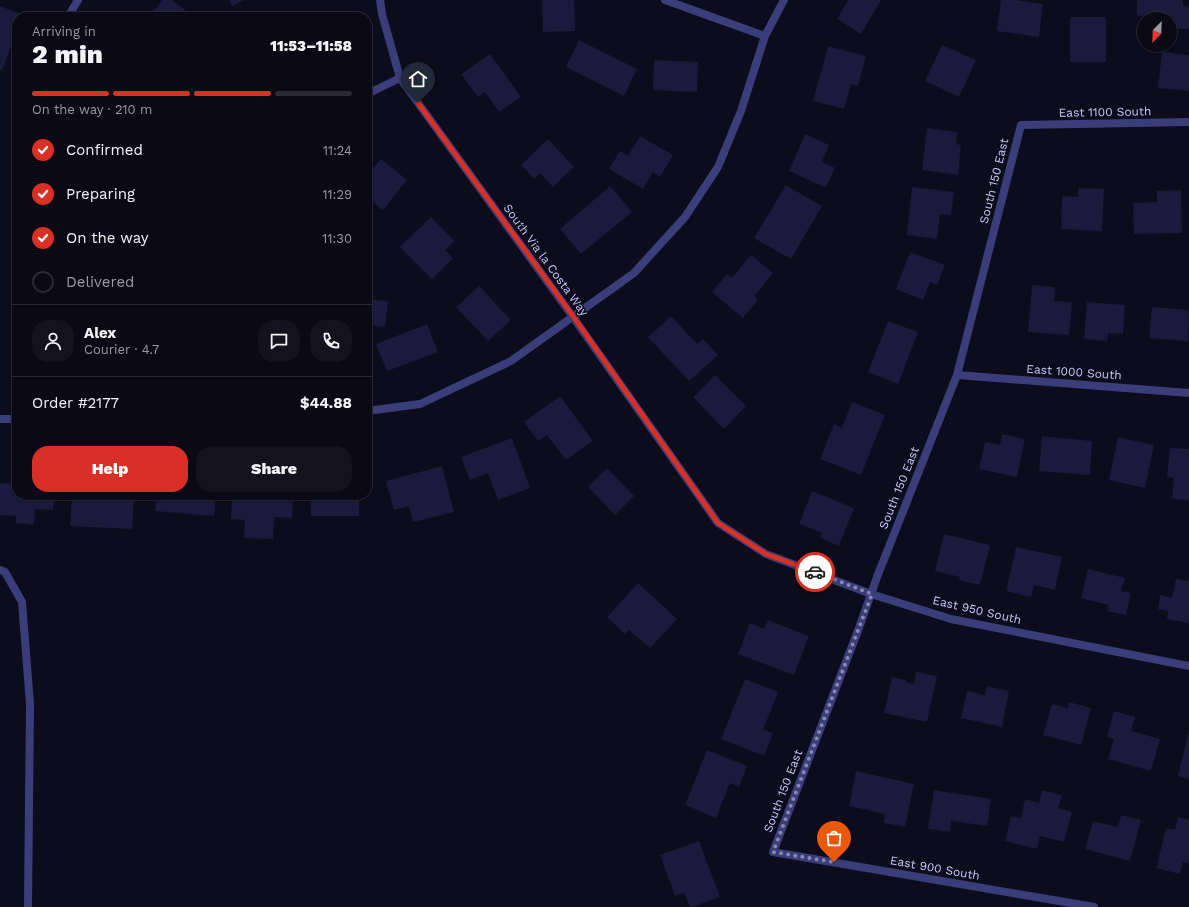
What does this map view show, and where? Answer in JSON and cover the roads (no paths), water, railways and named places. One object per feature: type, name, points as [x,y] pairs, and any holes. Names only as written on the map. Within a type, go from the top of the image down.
[{"type":"street","points":[[71,12],[78,0]]},
{"type":"street","name":"South Via la Costa Way","points":[[380,0],[382,14],[400,78],[573,316],[718,523]]},
{"type":"street","points":[[665,0],[765,36]]},
{"type":"street","points":[[372,410],[420,404],[511,361],[634,272],[685,217],[718,167],[742,111],[765,36],[784,0]]},
{"type":"street","points":[[372,92],[400,78]]},
{"type":"street","name":"East 1100 South","points":[[1021,125],[1189,122]]},
{"type":"street","name":"South 150 East","points":[[773,852],[872,594],[877,577],[958,375],[1021,125]]},
{"type":"street","name":"East 1000 South","points":[[958,375],[1189,393]]},
{"type":"street","points":[[0,419],[12,419]]},
{"type":"street","name":"East 950 South","points":[[718,523],[766,554],[872,594],[951,619],[1189,666]]},
{"type":"street","points":[[0,570],[5,572],[22,602],[30,704],[28,907]]},
{"type":"street","name":"East 900 South","points":[[773,852],[1094,907]]}]
